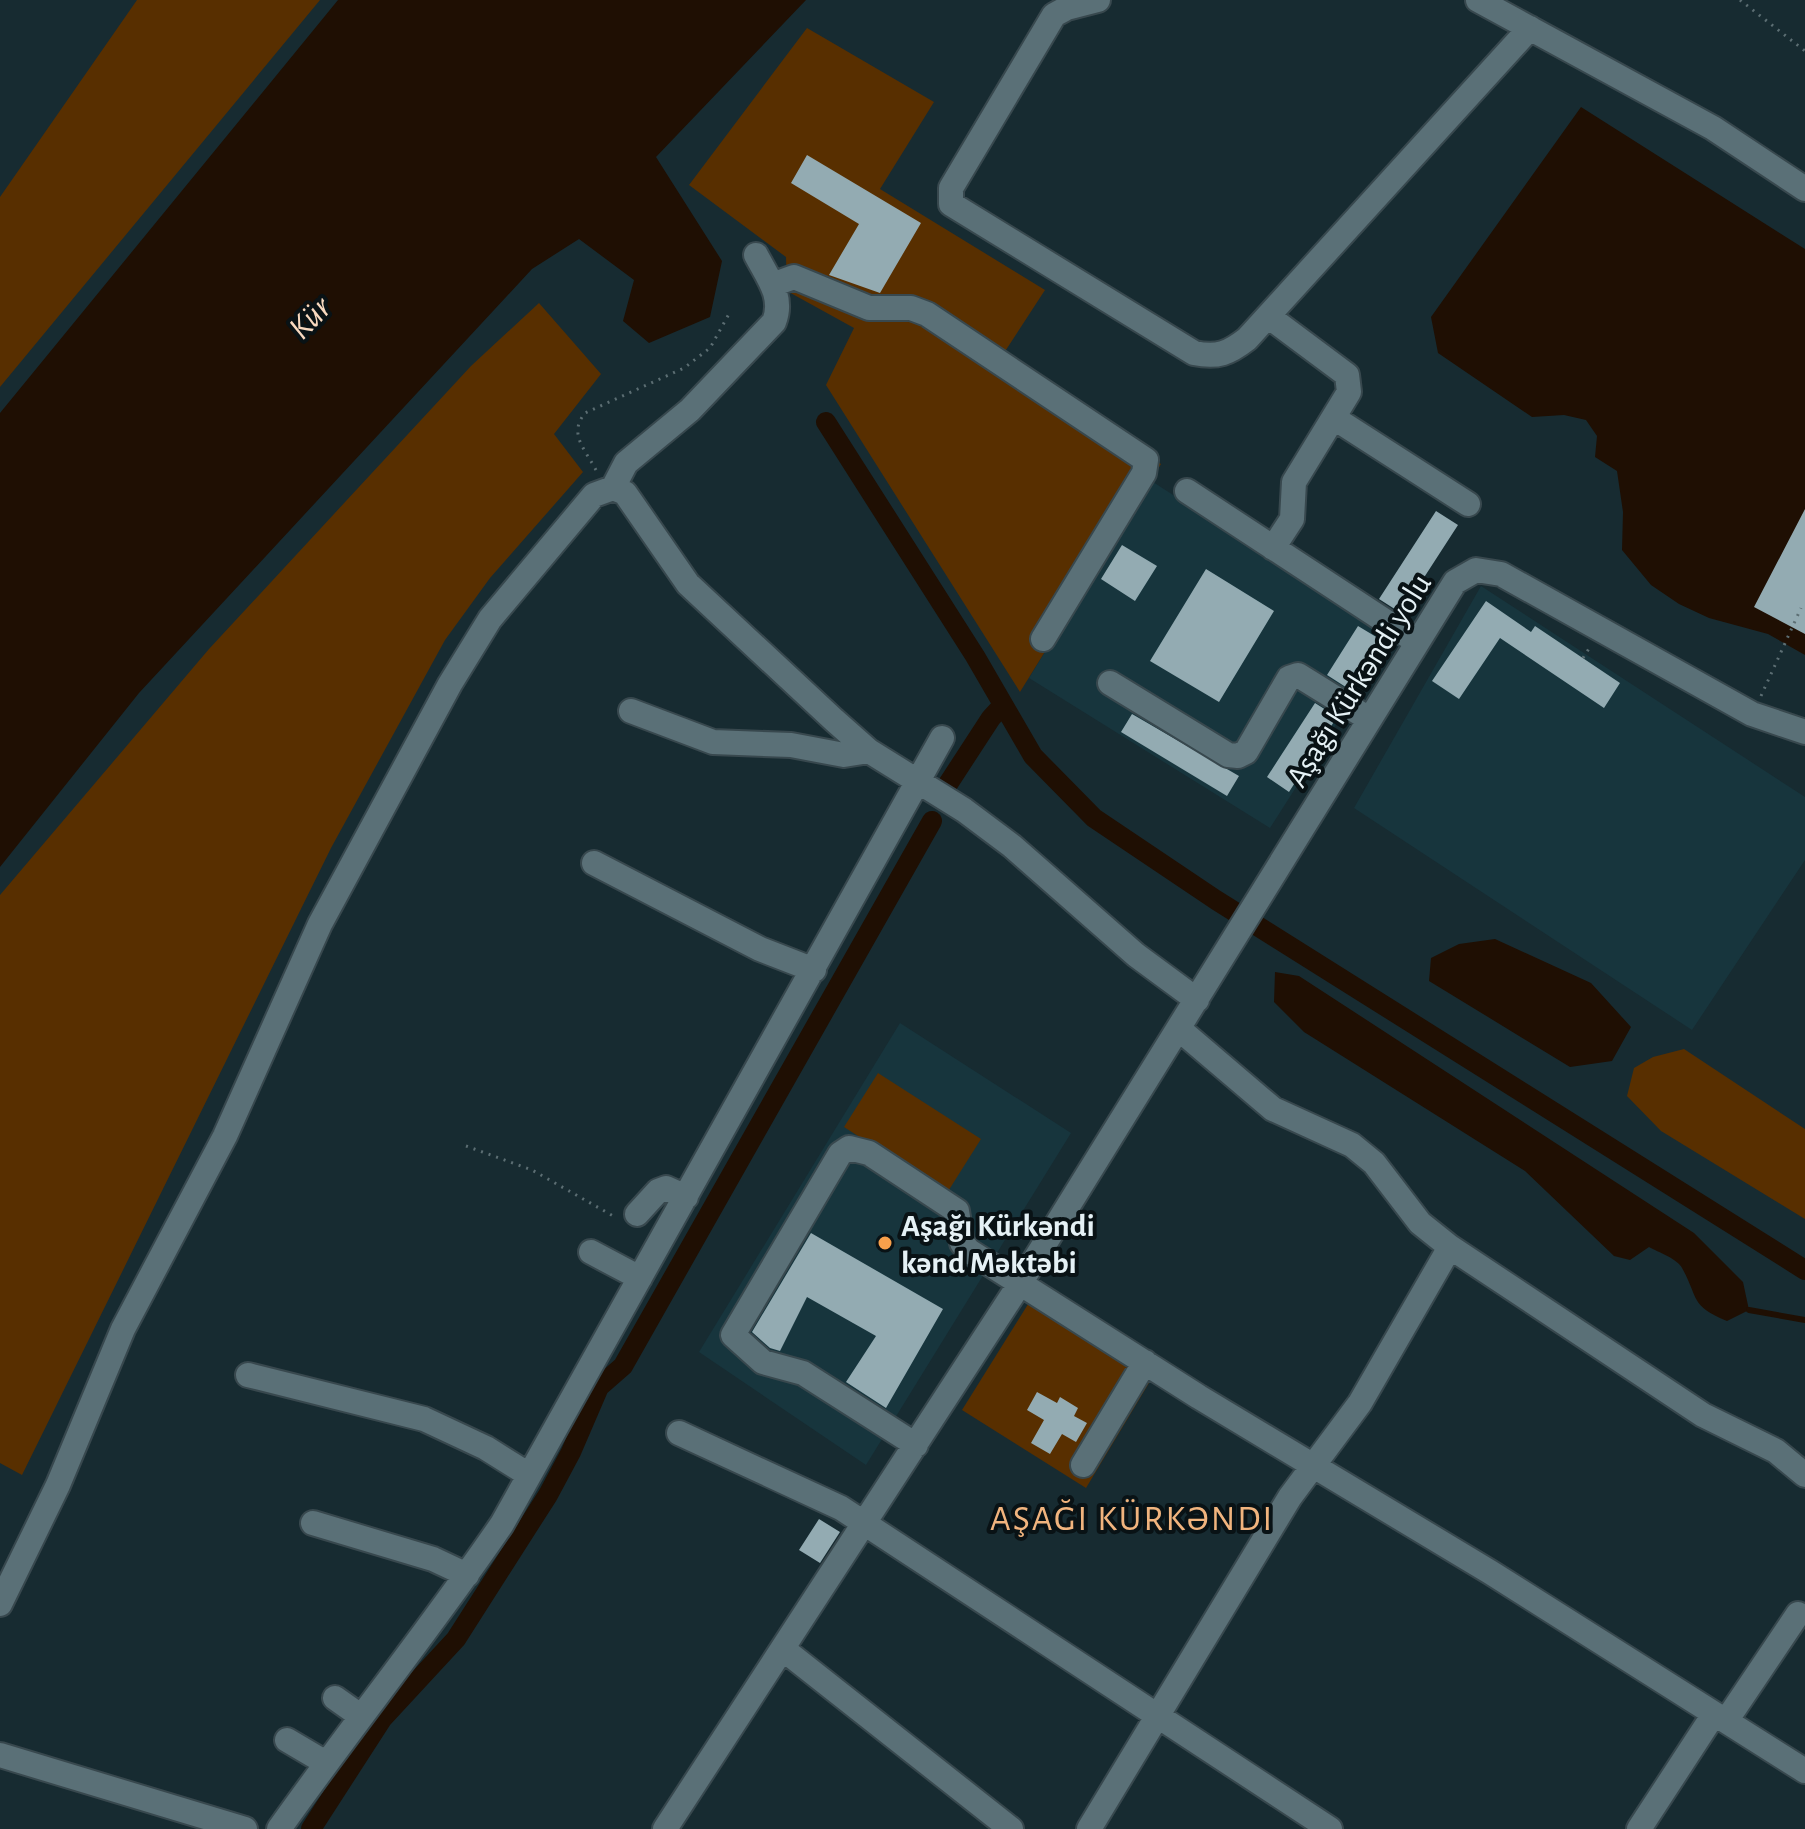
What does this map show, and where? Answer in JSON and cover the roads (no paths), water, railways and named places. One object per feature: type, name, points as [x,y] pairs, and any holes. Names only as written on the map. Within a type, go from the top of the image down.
[{"type":"street","points":[[1098,0],[1067,8],[1054,15],[951,188],[951,204],[958,212],[1194,353],[1211,356],[1229,353],[1268,316],[1530,28]]},
{"type":"street","points":[[1478,0],[1713,128],[1805,189]]},
{"type":"street","points":[[0,1604],[58,1485],[123,1329],[225,1136],[320,924],[421,737],[490,619],[584,503],[610,488],[626,463],[690,410],[774,322],[779,309],[772,285],[756,255]]},
{"type":"street","points":[[772,285],[794,277],[869,308],[919,310],[1146,460],[1144,473],[1043,639]]},
{"type":"street","points":[[1268,316],[1347,375],[1349,392],[1294,482],[1292,519],[1273,548]]},
{"type":"street","points":[[1334,418],[1468,504]]},
{"type":"street","points":[[610,488],[625,493],[636,506],[688,584],[869,751],[1012,846],[1136,955],[1197,1000]]},
{"type":"street","points":[[1187,491],[1417,642]]},
{"type":"street","name":"Aşağı Kürkəndi yolu","points":[[665,1829],[1021,1282],[1455,582],[1464,574],[1488,570],[1752,714],[1805,732]]},
{"type":"street","points":[[1110,683],[1228,755],[1238,756],[1246,752],[1289,678],[1298,675],[1369,719]]},
{"type":"street","points":[[631,711],[713,742],[791,745],[844,755],[869,751]]},
{"type":"street","points":[[279,1829],[359,1715],[467,1575],[529,1475],[942,738]]},
{"type":"street","points":[[594,863],[760,949],[814,970]]},
{"type":"street","points":[[1179,1029],[1273,1109],[1352,1145],[1374,1163],[1420,1223],[1450,1247],[1703,1415],[1776,1451],[1805,1475]]},
{"type":"street","points":[[916,1445],[803,1373],[763,1362],[733,1335],[840,1154],[849,1148],[869,1153],[957,1211],[962,1243],[969,1251],[1805,1771]]},
{"type":"street","points":[[630,1218],[658,1191],[666,1188],[686,1197]]},
{"type":"street","points":[[1089,1829],[1312,1465],[1360,1403],[1450,1247]]},
{"type":"street","points":[[591,1252],[640,1278]]},
{"type":"street","points":[[1083,1465],[1145,1362]]},
{"type":"street","points":[[248,1375],[424,1419],[486,1448],[529,1475]]},
{"type":"street","points":[[679,1433],[825,1499],[1330,1829]]},
{"type":"street","points":[[313,1523],[433,1559],[467,1575]]},
{"type":"street","points":[[1639,1829],[1798,1614]]},
{"type":"street","points":[[783,1649],[1011,1829]]},
{"type":"street","points":[[335,1698],[359,1715]]},
{"type":"street","points":[[287,1740],[326,1763]]},
{"type":"street","points":[[0,1755],[245,1829]]},
{"type":"water","name":"Kür","points":[[338,0],[806,0],[656,157],[722,261],[710,317],[649,343],[623,321],[634,280],[579,239],[532,269],[139,693],[0,867],[0,413]]},
{"type":"water","points":[[1581,107],[1805,249],[1805,655],[1768,634],[1709,618],[1679,604],[1651,585],[1622,550],[1623,512],[1617,471],[1595,457],[1597,436],[1586,420],[1564,415],[1532,417],[1438,353],[1431,317]]},
{"type":"water","points":[[1495,939],[1591,983],[1631,1027],[1612,1061],[1570,1067],[1429,981],[1431,958],[1459,944]]},
{"type":"water","points":[[1275,972],[1299,976],[1694,1233],[1743,1282],[1749,1310],[1727,1321],[1706,1310],[1697,1300],[1680,1265],[1649,1247],[1630,1260],[1614,1256],[1525,1171],[1304,1032],[1274,1002]]},
{"type":"waterway","points":[[826,422],[975,656],[1033,756],[1094,818],[1216,900],[1805,1270]]},
{"type":"waterway","points":[[948,784],[991,718],[1003,705]]},
{"type":"waterway","points":[[311,1829],[382,1719],[456,1639],[548,1495],[571,1452],[599,1387],[623,1366],[932,821]]},
{"type":"waterway","points":[[1749,1310],[1805,1320]]},
{"type":"place","name":"Aşağı Kürkəndi kənd Məktəbi","points":[[885,1243]]},
{"type":"district","name":"AŞAĞI KÜRKƏNDI","points":[[1132,1517]]}]
